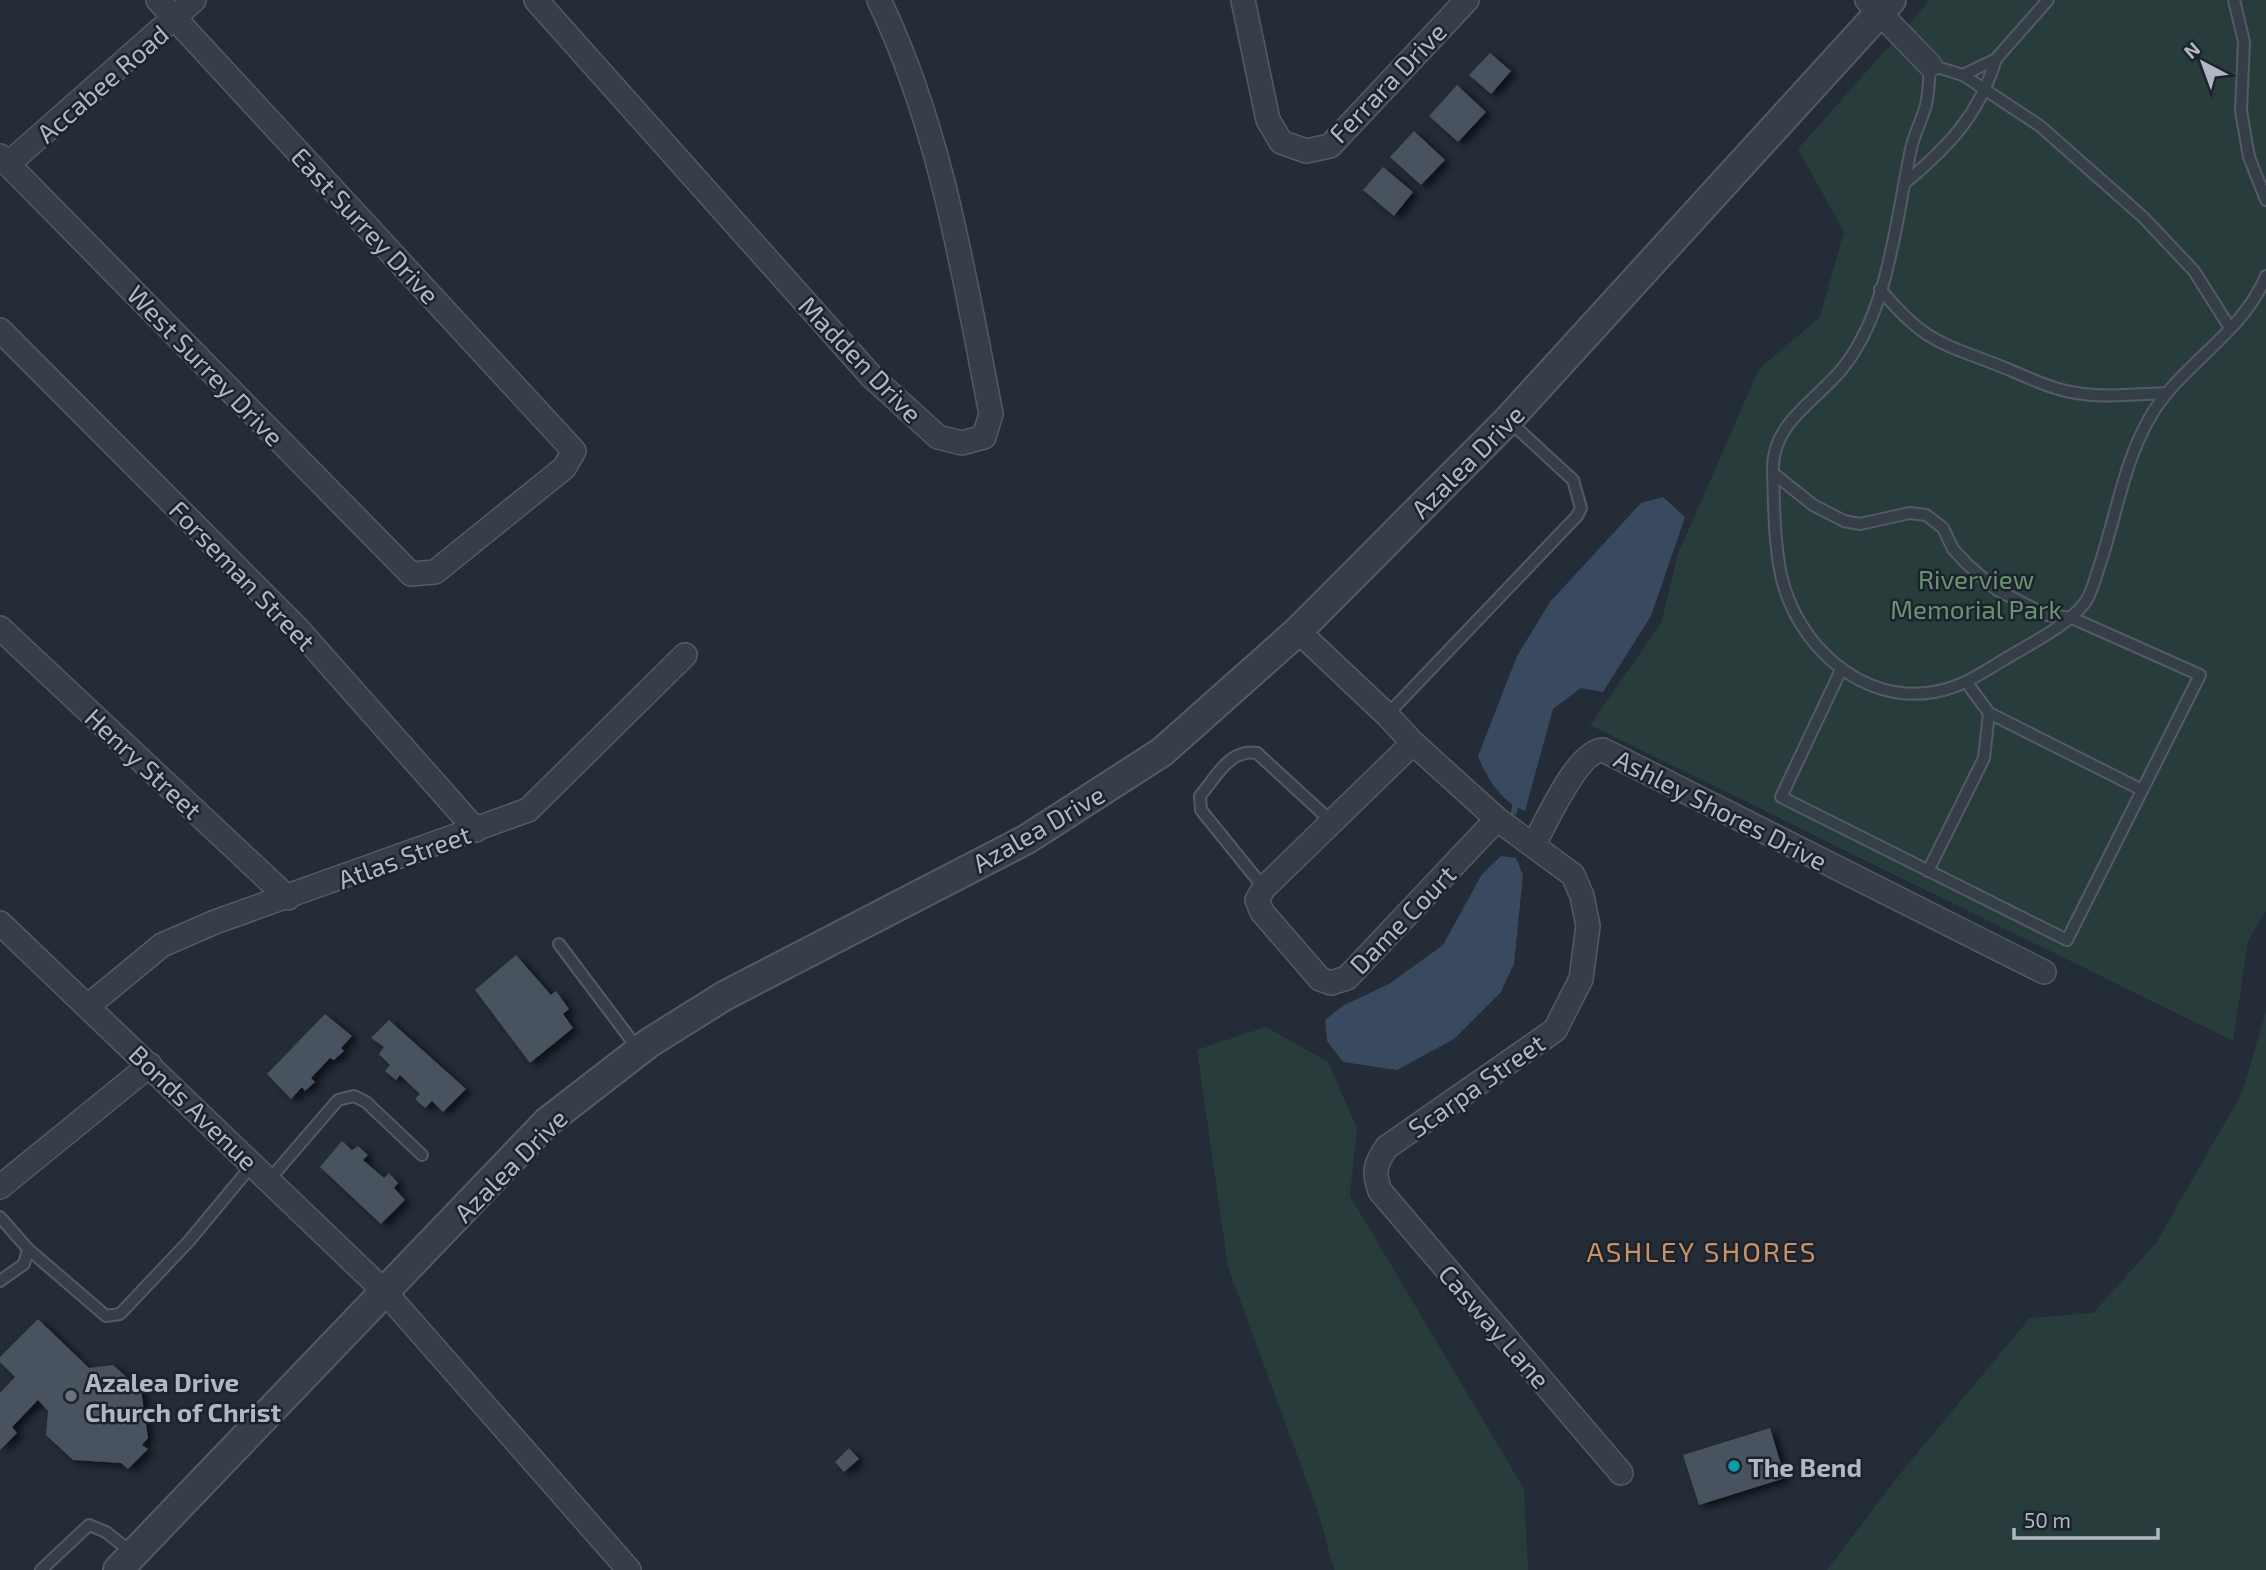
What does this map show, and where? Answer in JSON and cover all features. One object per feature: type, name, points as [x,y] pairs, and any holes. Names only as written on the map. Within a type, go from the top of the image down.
[{"type":"street","name":"East Surrey Drive","points":[[158,0],[574,451],[564,468],[435,572],[411,575]]},
{"type":"street","name":"Accabee Road","points":[[4,160],[175,19],[194,0]]},
{"type":"street","name":"Madden Drive","points":[[536,0],[872,377],[938,437],[962,443],[984,437],[991,414],[954,226],[903,50],[880,0]]},
{"type":"street","name":"Ferrara Drive","points":[[1243,0],[1268,120],[1281,142],[1306,151],[1330,146],[1467,0]]},
{"type":"street","points":[[1879,4],[1930,65]]},
{"type":"street","name":"Azalea Drive","points":[[126,1562],[547,1122],[640,1051],[724,996],[1038,832],[1162,752],[1298,631],[1508,420],[1879,4]]},
{"type":"street","name":"West Surrey Drive","points":[[4,160],[411,575]]},
{"type":"street","name":"Forseman Street","points":[[0,330],[298,629],[476,830]]},
{"type":"street","name":"Henry Street","points":[[0,628],[288,898]]},
{"type":"street","points":[[1298,631],[1388,715],[1413,743],[1497,819],[1534,844]]},
{"type":"street","name":"Atlas Street","points":[[88,1006],[162,946],[215,922],[528,810],[685,655]]},
{"type":"street","points":[[1264,888],[1413,743]]},
{"type":"street","name":"Ashley Shores Drive","points":[[1534,844],[1581,762],[1593,750],[1603,750],[2045,972]]},
{"type":"street","name":"Dame Court","points":[[1264,888],[1257,900],[1262,912],[1320,979],[1331,982],[1347,978],[1497,819]]},
{"type":"street","name":"Scarpa Street","points":[[1374,1177],[1377,1161],[1387,1147],[1555,1030],[1581,979],[1588,926],[1582,896],[1573,875],[1534,844]]},
{"type":"street","name":"Bonds Avenue","points":[[0,923],[386,1293],[629,1570]]},
{"type":"street","points":[[0,1187],[150,1065]]},
{"type":"street","name":"Casway Lane","points":[[1374,1177],[1380,1191],[1620,1473]]},
{"type":"lane","points":[[1963,75],[1996,59],[2048,0]]},
{"type":"lane","points":[[2234,0],[2244,42],[2241,111],[2249,157],[2266,200]]},
{"type":"lane","points":[[1905,183],[1942,152],[1985,93],[1996,59]]},
{"type":"lane","points":[[2230,328],[2194,271],[2143,217],[2040,126],[1985,93],[1963,75],[1930,65],[1926,104],[1911,146],[1893,253],[1861,341],[1843,369],[1780,433],[1773,473],[1782,575],[1804,632],[1822,654],[1841,670],[1896,691],[1932,693],[1967,683],[2072,618],[2087,599],[2129,464],[2149,419],[2167,393],[2230,328],[2266,276]]},
{"type":"lane","points":[[1880,289],[1902,316],[1938,343],[2043,384],[2075,393],[2102,395],[2167,393]]},
{"type":"lane","points":[[1388,715],[1577,516],[1581,508],[1573,480],[1508,420]]},
{"type":"lane","points":[[1773,473],[1813,505],[1843,520],[1860,524],[1910,513],[1926,515],[1943,528],[1954,550],[1997,590],[2047,615],[2072,618],[2200,674],[2067,940],[1781,797],[1841,670]]},
{"type":"lane","points":[[1967,683],[1989,713],[2142,790]]},
{"type":"lane","points":[[1928,871],[1984,758],[1989,713]]},
{"type":"lane","points":[[1264,888],[1201,810],[1200,796],[1232,757],[1246,751],[1257,752],[1332,822]]},
{"type":"lane","points":[[559,944],[640,1051]]},
{"type":"lane","points":[[0,1217],[28,1249],[106,1316],[120,1314],[189,1241],[338,1100],[354,1096],[366,1102],[422,1155]]},
{"type":"lane","points":[[0,1282],[24,1264],[28,1249]]},
{"type":"lane","points":[[41,1570],[89,1525],[106,1532],[126,1562]]},
{"type":"green space","name":"Riverview Memorial Park","points":[[1930,0],[2266,0],[2266,911],[2248,941],[2233,1041],[1590,725],[1661,623],[1678,554],[1759,369],[1820,317],[1844,232],[1798,149]]},
{"type":"green space","points":[[2266,1011],[2266,1570],[1827,1570],[1903,1470],[2030,1318],[2093,1313],[2156,1243],[2242,1093]]},
{"type":"green space","points":[[1266,1027],[1328,1062],[1357,1128],[1350,1196],[1524,1489],[1528,1570],[1334,1570],[1318,1512],[1228,1267],[1197,1050]]},
{"type":"water","points":[[1663,497],[1685,517],[1651,616],[1603,692],[1581,688],[1553,709],[1525,811],[1516,807],[1496,788],[1478,756],[1517,656],[1550,602],[1641,503]]},
{"type":"water","points":[[1501,856],[1516,858],[1523,875],[1514,964],[1501,992],[1454,1039],[1397,1070],[1343,1062],[1327,1041],[1325,1020],[1344,1005],[1389,984],[1443,945],[1482,874]]},
{"type":"building","points":[[1490,53],[1511,71],[1491,94],[1469,75]]},
{"type":"building","points":[[1457,85],[1486,112],[1458,142],[1429,116]]},
{"type":"building","points":[[1414,131],[1445,160],[1421,185],[1390,157]]},
{"type":"building","points":[[1383,167],[1413,192],[1394,216],[1363,190]]},
{"type":"building","points":[[516,955],[551,995],[556,991],[569,1009],[563,1014],[573,1028],[530,1063],[475,990]]},
{"type":"building","points":[[325,1014],[352,1036],[341,1048],[344,1051],[334,1060],[330,1058],[311,1078],[315,1082],[305,1091],[302,1087],[291,1099],[267,1074]]},
{"type":"building","points":[[389,1020],[466,1089],[443,1112],[432,1101],[425,1108],[415,1099],[420,1094],[400,1075],[396,1080],[385,1071],[390,1065],[379,1054],[384,1047],[371,1038]]},
{"type":"building","points":[[342,1141],[352,1150],[358,1146],[368,1155],[363,1160],[384,1178],[389,1173],[398,1183],[394,1188],[405,1200],[381,1224],[320,1167]]},
{"type":"building","name":"Azalea Drive Church of Christ","points":[[38,1319],[89,1368],[113,1365],[141,1390],[148,1438],[142,1445],[148,1449],[128,1469],[121,1463],[73,1460],[46,1435],[48,1411],[38,1400],[12,1427],[17,1433],[0,1450],[0,1393],[15,1377],[0,1362],[0,1357]]},
{"type":"building","name":"The Bend","points":[[1770,1428],[1785,1478],[1699,1505],[1683,1455]]},
{"type":"building","points":[[849,1448],[859,1459],[844,1472],[835,1462]]},
{"type":"waterway","points":[[1514,812],[1515,807]]},
{"type":"place","name":"Azalea Drive Church of Christ","points":[[71,1396]]},
{"type":"place","name":"The Bend","points":[[1734,1466]]},
{"type":"district","name":"ASHLEY SHORES","points":[[1702,1251]]}]
